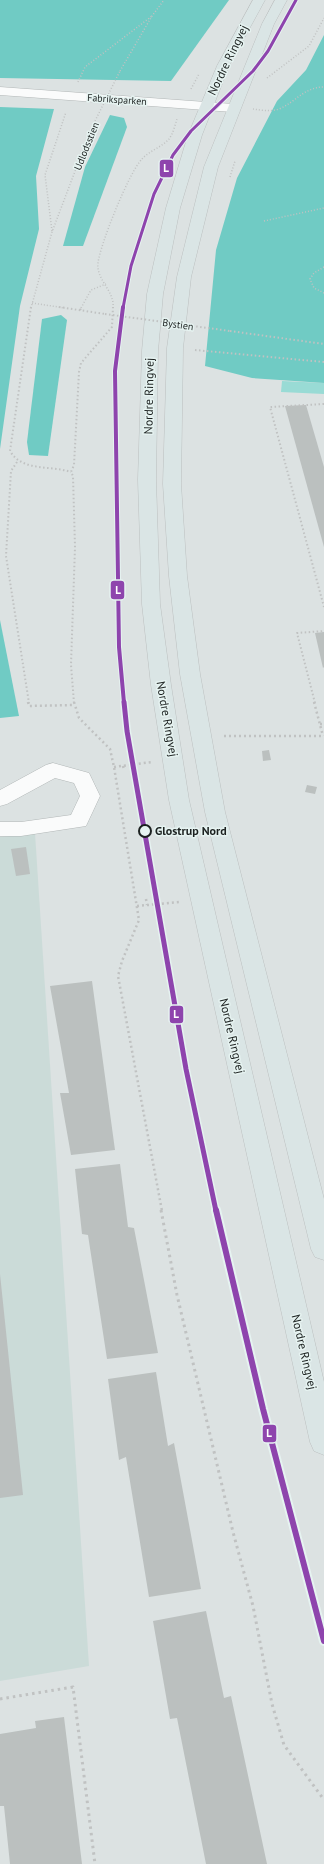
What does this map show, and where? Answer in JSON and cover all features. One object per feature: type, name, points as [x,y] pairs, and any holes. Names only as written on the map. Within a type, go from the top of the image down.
[{"type":"main road","name":"Nordre Ringvej","points":[[259,0],[223,66],[194,135],[173,208],[155,294],[150,350],[147,480],[151,604],[161,685],[179,800],[324,1442]]},
{"type":"main road","name":"Nordre Ringvej","points":[[281,0],[268,24],[211,167],[184,277],[175,348],[172,484],[178,576],[190,674],[215,812],[324,1249]]},
{"type":"street","name":"Fabriksparken","points":[[0,91],[234,108]]},
{"type":"street","points":[[0,799],[53,770],[82,778],[90,796],[79,821],[21,829],[0,829]]},
{"type":"path","name":"Udlodsstien","points":[[18,462],[12,456],[10,451],[32,303],[52,232],[91,129],[120,71],[152,16],[164,0]]},
{"type":"path","points":[[52,232],[45,175],[72,96],[85,67],[152,16]]},
{"type":"path","points":[[264,85],[267,78],[274,71],[309,46],[324,18]]},
{"type":"path","points":[[253,109],[271,110],[282,107],[307,89],[315,86],[324,87]]},
{"type":"path","points":[[251,115],[255,103]]},
{"type":"path","points":[[172,133],[169,139],[142,158],[132,173],[109,228],[98,262],[98,271],[114,300],[112,327],[81,363],[79,372],[74,464],[71,472],[73,476],[75,547],[70,665],[74,705],[79,718],[110,749],[137,906],[139,920],[136,932],[120,962],[118,976],[177,1295],[233,1532],[253,1606],[274,1711],[284,1745],[324,1800]]},
{"type":"path","points":[[229,179],[237,157]]},
{"type":"path","points":[[264,221],[324,208]]},
{"type":"path","points":[[324,267],[314,273],[310,279],[311,284],[316,290],[324,293]]},
{"type":"path","points":[[80,310],[91,290],[106,284]]},
{"type":"path","name":"Bystien","points":[[32,303],[324,344]]},
{"type":"path","points":[[195,324],[195,331]]},
{"type":"path","points":[[192,350],[324,362]]},
{"type":"path","points":[[324,404],[270,407],[324,607]]},
{"type":"path","points":[[71,472],[60,468],[36,466],[18,462],[11,471],[6,556],[29,706],[74,705]]},
{"type":"path","points":[[224,736],[323,736],[297,632],[324,631]]},
{"type":"path","points":[[222,729],[225,743]]},
{"type":"path","points":[[123,766],[124,770]]},
{"type":"path","points":[[137,906],[180,902],[179,896]]},
{"type":"path","points":[[146,899],[147,905]]},
{"type":"path","points":[[0,1699],[73,1687],[95,1864]]},
{"type":"shaded area","points":[[0,0],[229,0],[171,81],[0,78]]},
{"type":"shaded area","points":[[324,35],[324,383],[252,378],[205,366],[216,250],[237,178],[277,101],[306,70]]},
{"type":"shaded area","points":[[0,107],[54,109],[36,176],[39,229],[20,306],[0,449]]},
{"type":"shaded area","points":[[110,115],[124,118],[127,127],[83,246],[63,246],[85,167]]},
{"type":"shaded area","points":[[61,315],[67,320],[48,456],[29,455],[27,442],[42,319]]},
{"type":"shaded area","points":[[282,381],[324,383],[324,394],[281,392]]},
{"type":"shaded area","points":[[0,620],[19,716],[0,718]]},
{"type":"shaded area","points":[[35,833],[89,1666],[0,1681],[0,837]]},
{"type":"building","points":[[306,405],[324,467],[324,547],[285,406]]},
{"type":"building","points":[[324,632],[324,667],[323,668],[315,633]]},
{"type":"building","points":[[269,750],[271,760],[263,761],[262,751]]},
{"type":"building","points":[[307,785],[317,787],[315,794],[305,792]]},
{"type":"building","points":[[26,847],[30,874],[16,876],[11,849]]},
{"type":"building","points":[[92,981],[115,1150],[71,1155],[60,1093],[69,1093],[50,986]]},
{"type":"building","points":[[120,1164],[128,1227],[134,1228],[158,1353],[107,1359],[88,1235],[82,1234],[75,1169]]},
{"type":"building","points":[[0,1274],[23,1495],[0,1498]]},
{"type":"building","points":[[156,1372],[168,1446],[174,1443],[201,1589],[149,1597],[126,1457],[119,1460],[108,1379]]},
{"type":"building","points":[[206,1611],[224,1698],[231,1696],[267,1864],[206,1864],[177,1718],[170,1719],[153,1621]]},
{"type":"building","points":[[64,1717],[82,1864],[10,1864],[4,1806],[0,1806],[0,1734],[36,1728],[35,1721]]},
{"type":"transit line","name":"L","points":[[296,0],[268,51],[253,71],[191,131],[173,155],[154,194],[131,266],[121,316],[115,371],[117,557],[119,647],[127,731],[186,1069],[228,1266],[263,1409],[324,1641]]},
{"type":"place","name":"Glostrup Nord","points":[[145,831]]}]
